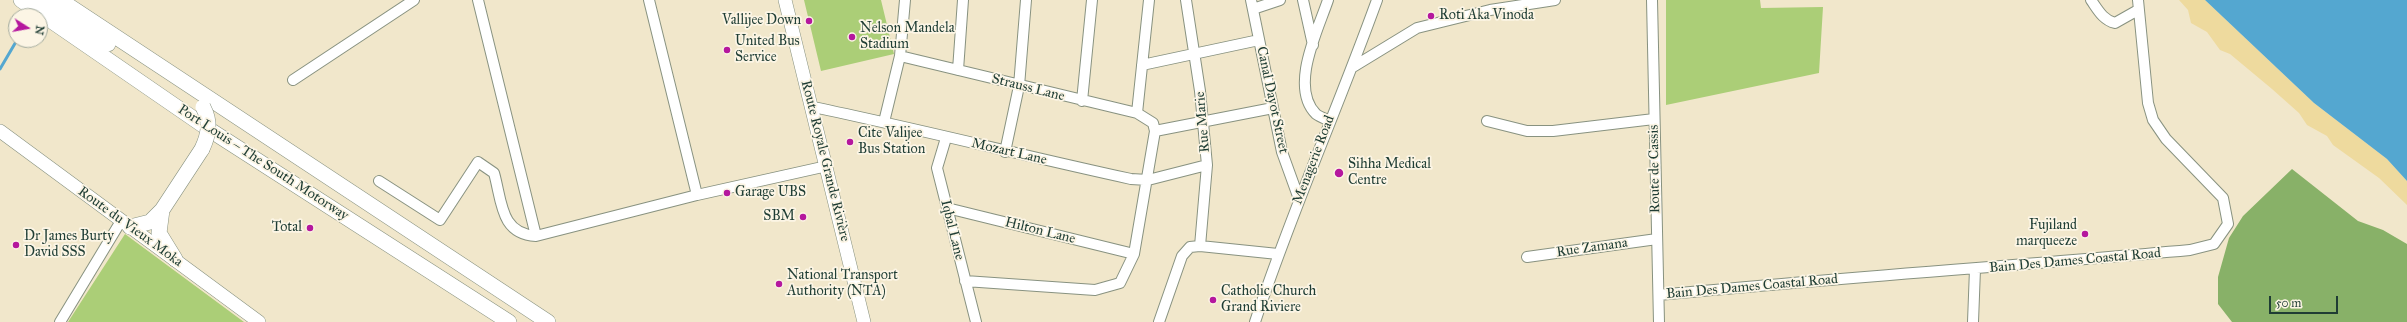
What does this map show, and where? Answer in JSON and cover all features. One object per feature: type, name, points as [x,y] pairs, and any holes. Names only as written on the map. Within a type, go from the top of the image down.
[{"type":"highway","name":"Port Louis – The South Motorway","points":[[21,0],[210,130],[509,322]]},
{"type":"highway","points":[[42,0],[67,18],[197,101],[203,107],[208,122],[208,132],[202,149],[162,210],[150,222],[125,224]]},
{"type":"highway","name":"Port Louis – The South Motorway","points":[[60,0],[548,322]]},
{"type":"highway","points":[[162,210],[159,233],[174,259]]},
{"type":"main road","name":"Route Royale Grande Rivière","points":[[786,0],[864,322]]},
{"type":"main road","name":"Route du Vieux Moka","points":[[0,131],[260,322]]},
{"type":"street","points":[[293,80],[414,0]]},
{"type":"street","points":[[478,0],[536,236]]},
{"type":"street","points":[[649,0],[697,195]]},
{"type":"street","points":[[884,122],[900,56],[905,0]]},
{"type":"street","points":[[958,70],[963,0]]},
{"type":"street","points":[[1005,152],[1019,86],[1026,0]]},
{"type":"street","points":[[1082,101],[1092,0]]},
{"type":"street","points":[[1137,113],[1149,0]]},
{"type":"street","name":"Rue Marie","points":[[1186,0],[1203,122],[1207,165],[1200,246]]},
{"type":"street","points":[[1252,4],[1280,0]]},
{"type":"street","points":[[1303,0],[1313,46]]},
{"type":"street","points":[[1328,0],[1305,73],[1304,90],[1317,114],[1330,121]]},
{"type":"street","name":"Menagerie Road","points":[[1255,322],[1278,254],[1330,121],[1353,67],[1377,0]]},
{"type":"street","points":[[1353,67],[1417,28],[1490,10],[1555,0]]},
{"type":"street","points":[[1644,0],[1653,16]]},
{"type":"street","name":"Route de Cassis","points":[[1652,0],[1659,322]]},
{"type":"street","points":[[2091,0],[2100,14],[2108,21],[2115,23],[2138,5]]},
{"type":"street","name":"Canal Dayot Street","points":[[1252,4],[1282,152],[1299,199]]},
{"type":"street","name":"Bain Des Dames Coastal Road","points":[[1659,295],[1788,282],[1975,269],[2190,250],[2214,244],[2228,224],[2223,198],[2166,138],[2153,120],[2148,102],[2138,5]]},
{"type":"street","points":[[1142,65],[1259,40]]},
{"type":"street","name":"Strauss Lane","points":[[900,56],[1019,86],[1137,113],[1154,127]]},
{"type":"street","name":"Mozart Lane","points":[[813,108],[884,122],[1005,152],[1131,179],[1148,180],[1207,165]]},
{"type":"street","points":[[965,281],[1095,290],[1120,283],[1134,254],[1148,180],[1154,127],[1203,122],[1273,108]]},
{"type":"street","points":[[1486,121],[1527,131],[1553,131],[1654,119]]},
{"type":"street","name":"Iqbal Lane","points":[[946,138],[937,168],[976,322]]},
{"type":"street","points":[[379,181],[440,220],[478,162],[494,173],[507,220],[514,230],[523,235],[536,236],[697,195],[827,166]]},
{"type":"street","name":"Hilton Lane","points":[[947,208],[1134,254]]},
{"type":"street","points":[[60,322],[125,224]]},
{"type":"street","name":"Rue Zamana","points":[[1527,257],[1657,238]]},
{"type":"street","points":[[1159,322],[1182,256],[1190,247],[1200,246],[1278,254]]},
{"type":"street","points":[[1973,322],[1975,269]]},
{"type":"green space","name":"Nelson Mandela Stadium","points":[[804,0],[881,0],[894,54],[821,71]]},
{"type":"green space","points":[[1666,0],[1760,0],[1761,8],[1823,7],[1819,73],[1666,105]]},
{"type":"green space","points":[[2292,169],[2358,221],[2383,230],[2407,244],[2407,322],[2232,322],[2218,304],[2218,277],[2229,238],[2243,216]]},
{"type":"green space","points":[[125,234],[244,322],[68,322]]},
{"type":"sand","points":[[2179,0],[2205,0],[2314,103],[2387,159],[2407,181],[2407,205],[2379,178],[2333,145],[2327,136],[2307,125],[2299,113],[2230,54],[2220,50],[2207,32],[2191,23],[2188,10]]},
{"type":"water","points":[[2205,0],[2407,0],[2407,181],[2387,159],[2314,103]]},
{"type":"waterway","points":[[0,69],[12,48]]},
{"type":"place","name":"Roti Aka Vinoda","points":[[1431,16]]},
{"type":"place","name":"Vallijee Down","points":[[809,21]]},
{"type":"place","name":"Nelson Mandela Stadium","points":[[852,37]]},
{"type":"place","name":"United Bus Service","points":[[727,50]]},
{"type":"place","name":"Cite Valijee Bus Station","points":[[850,142]]},
{"type":"place","name":"Sihha Medical Centre","points":[[1339,173]]},
{"type":"place","name":"Garage UBS","points":[[727,193]]},
{"type":"place","name":"SBM","points":[[803,217]]},
{"type":"place","name":"Total","points":[[310,228]]},
{"type":"place","name":"Fujiland marqueeze","points":[[2085,234]]},
{"type":"place","name":"Dr James Burty David SSS","points":[[16,245]]},
{"type":"place","name":"National Transport Authority (NTA)","points":[[779,284]]},
{"type":"place","name":"Catholic Church Grand Riviere","points":[[1213,300]]}]
